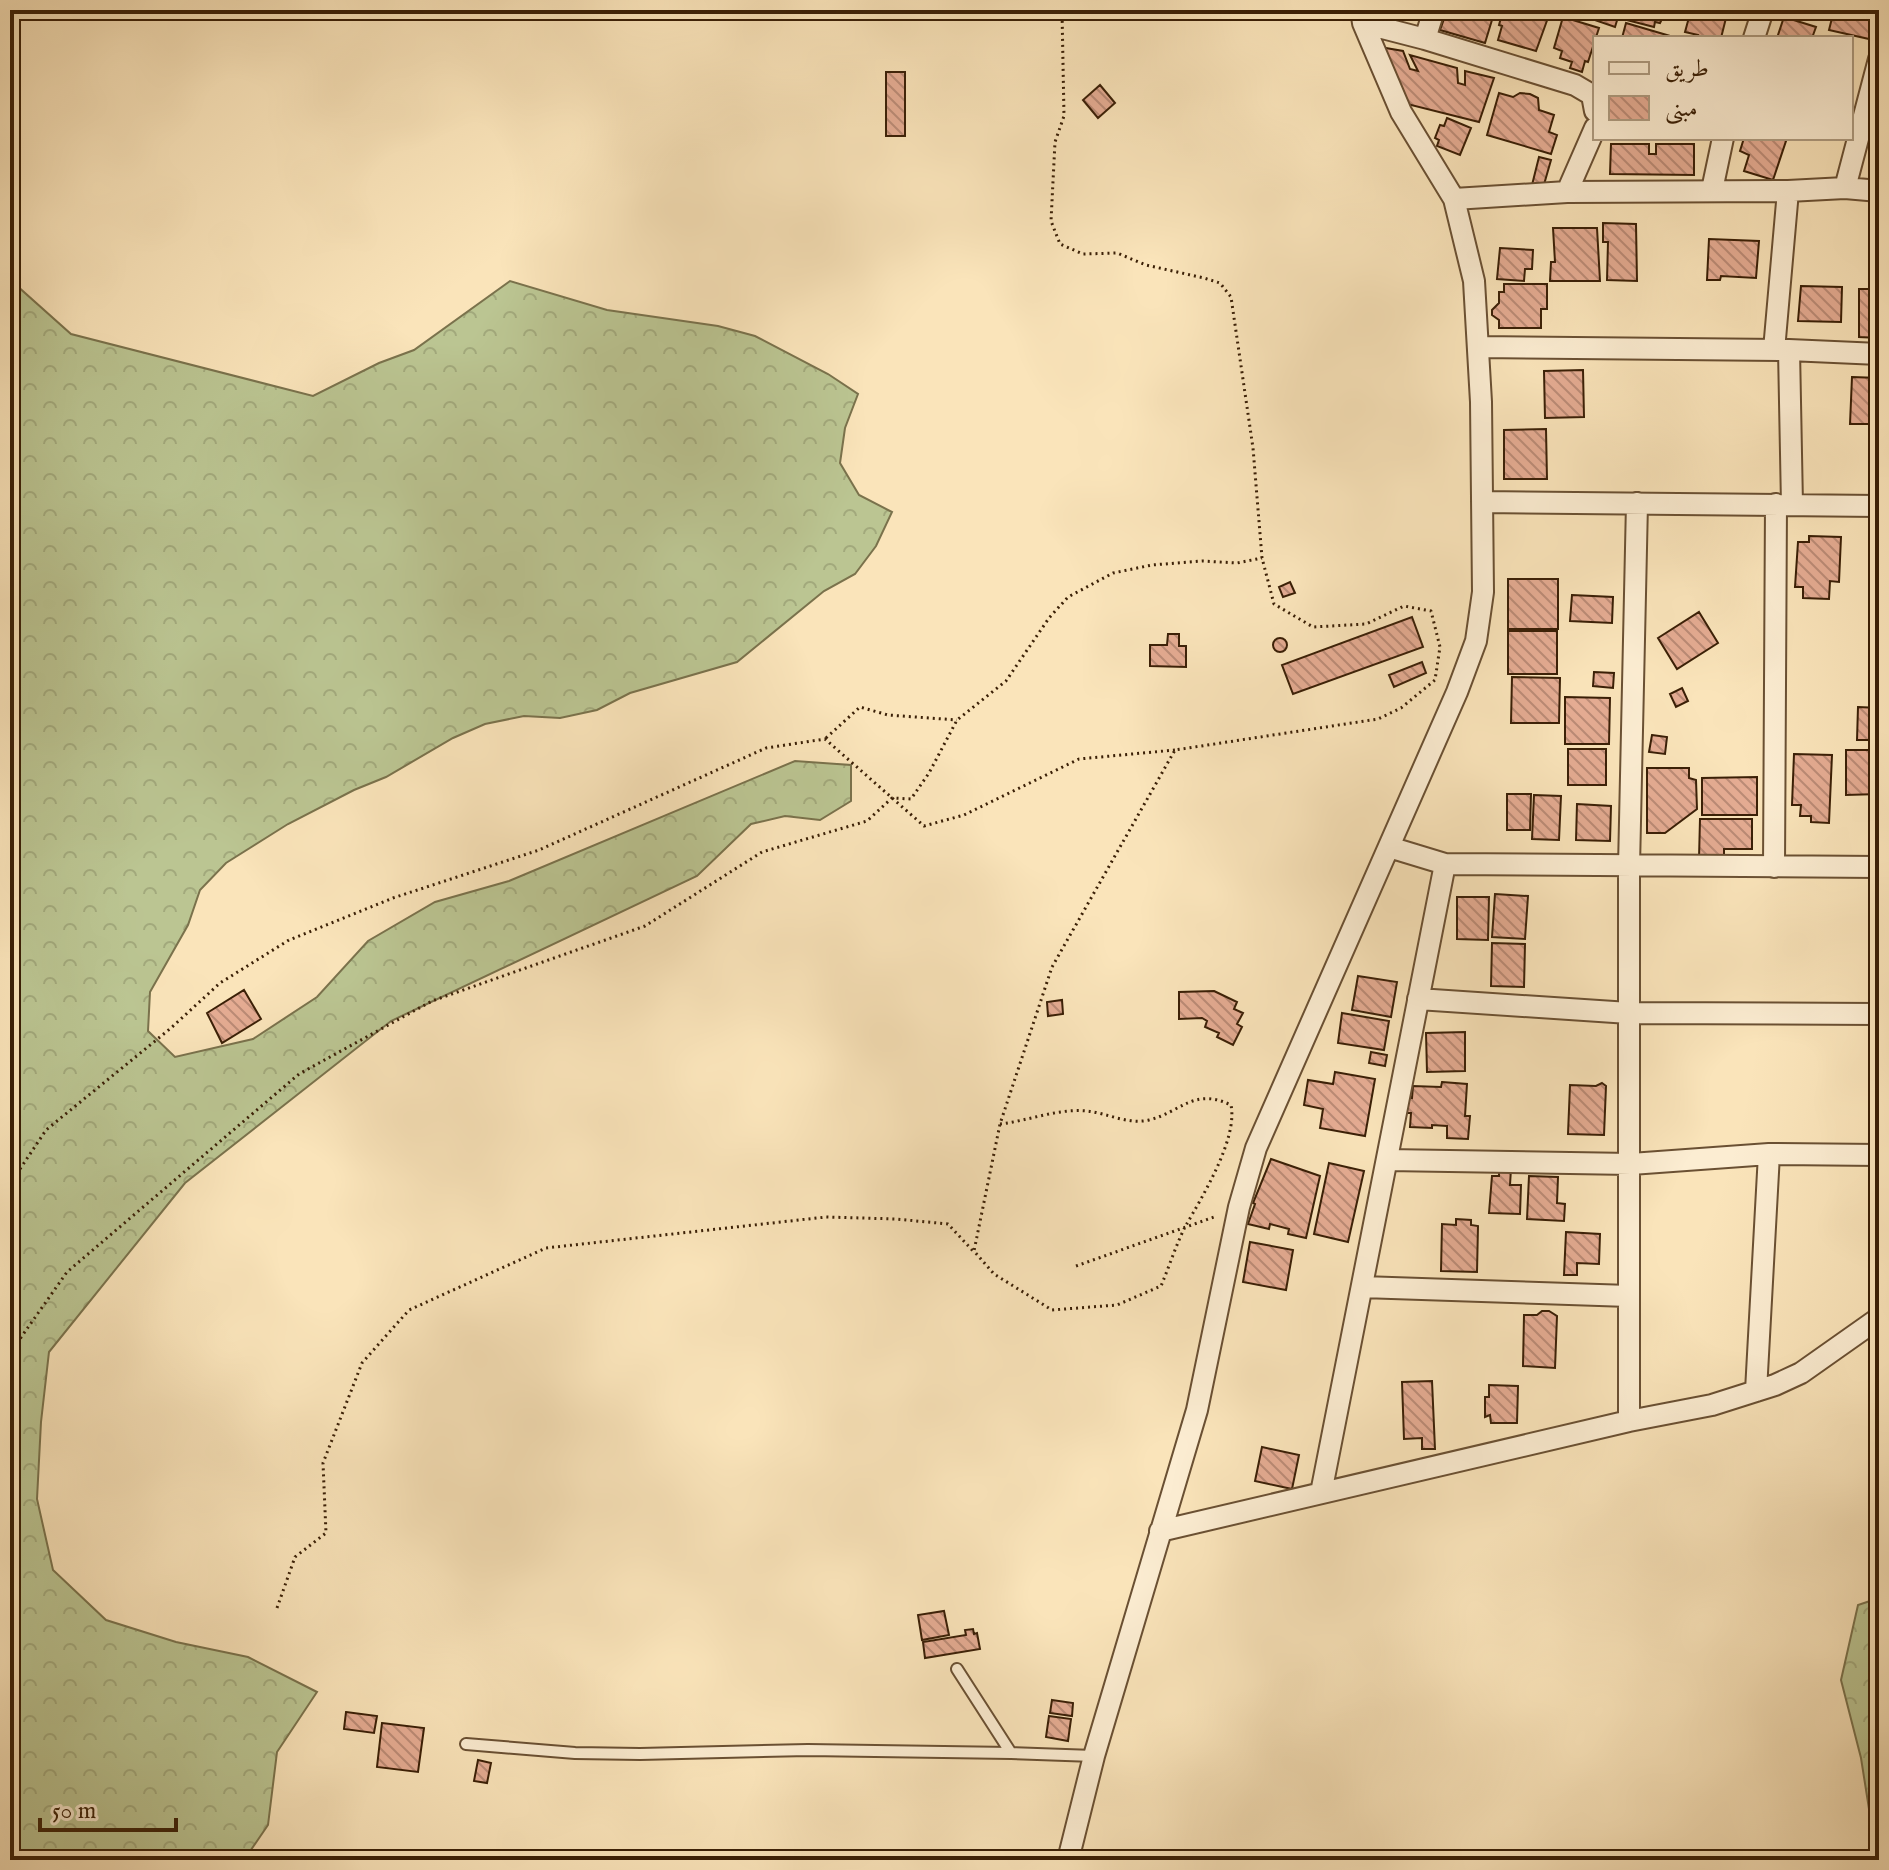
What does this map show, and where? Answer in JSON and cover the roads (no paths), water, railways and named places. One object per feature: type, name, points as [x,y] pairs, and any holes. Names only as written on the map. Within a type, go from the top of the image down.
[{"type":"street","points":[[1425,39],[1434,10]]},
{"type":"street","points":[[1754,36],[1757,12]]},
{"type":"street","points":[[1362,16],[1425,39],[1575,85],[1592,95],[1593,101]]},
{"type":"street","points":[[1068,1860],[1094,1756],[1197,1410],[1239,1207],[1264,1125],[1457,692],[1476,641],[1483,592],[1479,347],[1474,281],[1454,199],[1401,112],[1362,16]]},
{"type":"street","points":[[1845,188],[1879,59]]},
{"type":"street","points":[[1567,192],[1593,120]]},
{"type":"street","points":[[1712,190],[1723,140]]},
{"type":"street","points":[[1454,199],[1567,192],[1845,188],[1879,191]]},
{"type":"street","points":[[1774,867],[1784,504],[1782,350],[1788,191]]},
{"type":"street","points":[[1479,347],[1879,354]]},
{"type":"street","points":[[1482,502],[1879,506]]},
{"type":"street","points":[[1629,1421],[1629,867],[1637,503]]},
{"type":"street","points":[[1389,847],[1445,864],[1879,867]]},
{"type":"street","points":[[1321,1493],[1445,864]]},
{"type":"street","points":[[1418,999],[1629,1013],[1879,1014]]},
{"type":"street","points":[[1388,1160],[1631,1164],[1769,1154],[1879,1155]]},
{"type":"street","points":[[1756,1391],[1769,1154]]},
{"type":"street","points":[[1362,1287],[1629,1296]]},
{"type":"street","points":[[1160,1531],[1629,1421],[1712,1405],[1801,1373],[1879,1318]]},
{"type":"lane","points":[[957,1669],[1011,1753]]},
{"type":"lane","points":[[466,1744],[627,1754],[808,1750],[1094,1756]]}]
